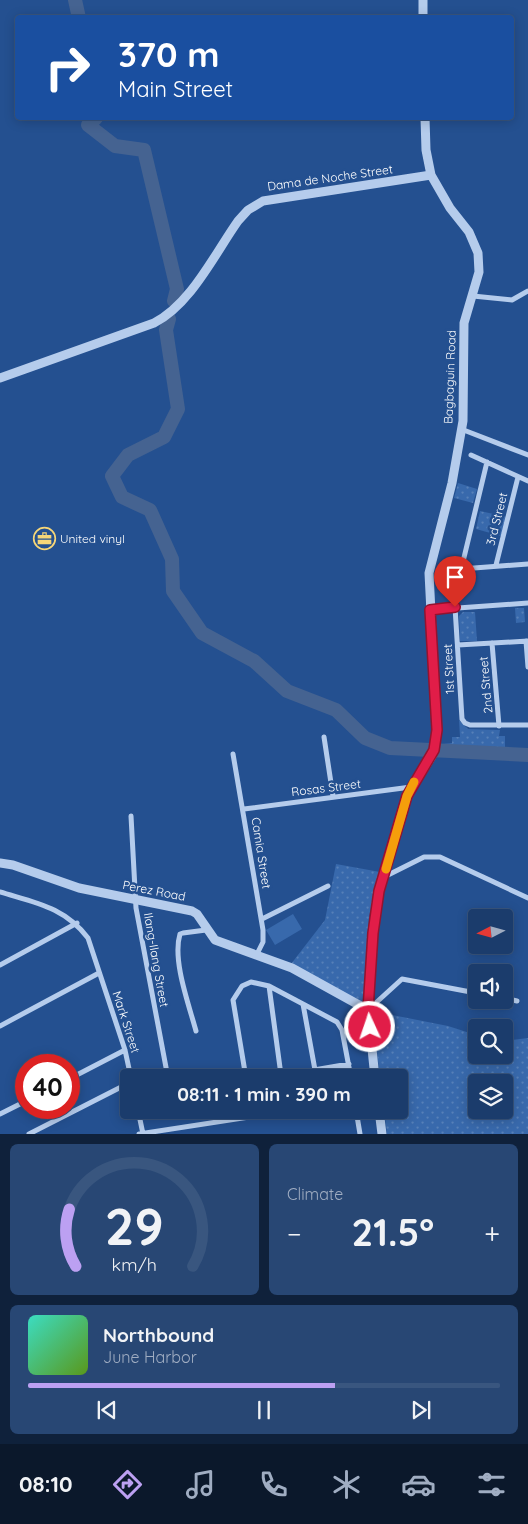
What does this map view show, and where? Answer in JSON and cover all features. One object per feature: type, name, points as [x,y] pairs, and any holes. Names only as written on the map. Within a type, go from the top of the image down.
[{"type":"street","points":[[423,0],[423,15]]},
{"type":"street","name":"Bagbaguin Road","points":[[375,1069],[368,1010],[373,933],[379,891],[411,787],[432,756],[437,730],[429,573],[452,483],[461,429],[465,390],[464,323],[474,296],[479,272],[478,253],[469,232],[450,208],[431,175],[426,150],[425,120]]},
{"type":"street","name":"Dama de Noche Street","points":[[0,378],[166,317],[183,301],[238,220],[248,210],[263,201],[431,175]]},
{"type":"street","points":[[474,296],[512,300],[528,291]]},
{"type":"street","points":[[461,429],[528,455]]},
{"type":"street","points":[[470,455],[528,481]]},
{"type":"street","name":"1st Street","points":[[487,462],[461,569],[455,608],[463,721],[470,725],[528,726]]},
{"type":"street","name":"3rd Street","points":[[496,565],[518,477]]},
{"type":"street","points":[[461,569],[528,564]]},
{"type":"street","points":[[430,610],[528,603]]},
{"type":"street","points":[[458,645],[527,641],[528,667]]},
{"type":"street","name":"2nd Street","points":[[492,643],[499,726]]},
{"type":"street","points":[[324,737],[333,796]]},
{"type":"street","name":"Camia Street","points":[[233,754],[262,919],[263,942],[257,954]]},
{"type":"street","name":"Rosas Street","points":[[244,809],[411,787]]},
{"type":"street","name":"Ilang-Ilang Street","points":[[131,816],[136,900],[166,1069]]},
{"type":"street","points":[[384,877],[424,857],[438,856],[528,898]]},
{"type":"street","name":"Perez Road","points":[[0,864],[13,866],[79,888],[192,911],[197,914],[214,940],[292,968],[368,1010]]},
{"type":"street","points":[[262,919],[328,886]]},
{"type":"street","points":[[0,892],[58,910],[77,923],[0,965]]},
{"type":"street","name":"Mark Street","points":[[77,923],[91,944],[99,974],[125,1050],[129,1069]]},
{"type":"street","points":[[196,1031],[178,959],[178,940],[180,934],[206,930]]},
{"type":"street","points":[[0,1026],[99,974]]},
{"type":"street","points":[[368,1010],[402,978],[468,991]]},
{"type":"street","points":[[244,1069],[233,1000],[242,986],[251,982],[269,986],[337,1022],[342,1030],[350,1069]]},
{"type":"street","points":[[269,986],[280,1069]]},
{"type":"street","points":[[513,1000],[517,1001]]},
{"type":"street","points":[[303,1004],[315,1069]]},
{"type":"street","points":[[80,1073],[125,1050]]},
{"type":"street","points":[[321,1069],[349,1064]]},
{"type":"street","points":[[29,1134],[120,1087]]},
{"type":"street","points":[[0,1114],[15,1106]]},
{"type":"street","points":[[140,1119],[142,1134],[238,1119]]},
{"type":"street","points":[[358,1119],[360,1134]]},
{"type":"street","points":[[380,1119],[382,1134]]},
{"type":"shaded area","points":[[458,483],[477,489],[473,503],[454,498]]},
{"type":"shaded area","points":[[480,511],[507,517],[501,536],[476,529]]},
{"type":"shaded area","points":[[515,608],[524,608],[525,622],[516,623]]},
{"type":"shaded area","points":[[463,612],[475,612],[477,641],[460,641],[459,616]]},
{"type":"shaded area","points":[[459,720],[468,729],[500,730],[499,736],[505,736],[505,752],[442,749],[443,744],[452,743],[452,737],[460,737]]},
{"type":"shaded area","points":[[336,864],[380,872],[369,916],[364,1004],[291,964],[325,920]]},
{"type":"shaded area","points":[[293,914],[302,929],[275,945],[266,930]]},
{"type":"shaded area","points":[[372,1011],[448,1026],[468,1032],[468,1064],[513,1064],[513,1040],[528,1038],[528,1134],[387,1134],[385,1119],[408,1119],[408,1069],[379,1069]]},
{"type":"waterway","points":[[75,0],[78,15]]},
{"type":"waterway","points":[[94,120],[88,125],[115,146],[144,150],[177,289],[174,301]]},
{"type":"waterway","points":[[169,319],[166,330],[178,409],[164,437],[128,455],[112,476],[122,497],[150,510],[172,559],[173,591],[202,633],[254,661],[287,691],[336,710],[365,738],[390,748],[528,755]]},
{"type":"slow traffic","points":[[386,869],[407,796],[414,782]]},
{"type":"place","name":"United vinyl","points":[[44,539]]},
{"type":"route","points":[[370,1027],[368,1010],[373,933],[379,891],[407,796],[411,787],[429,763],[434,750],[437,730],[430,610],[455,607]]}]
